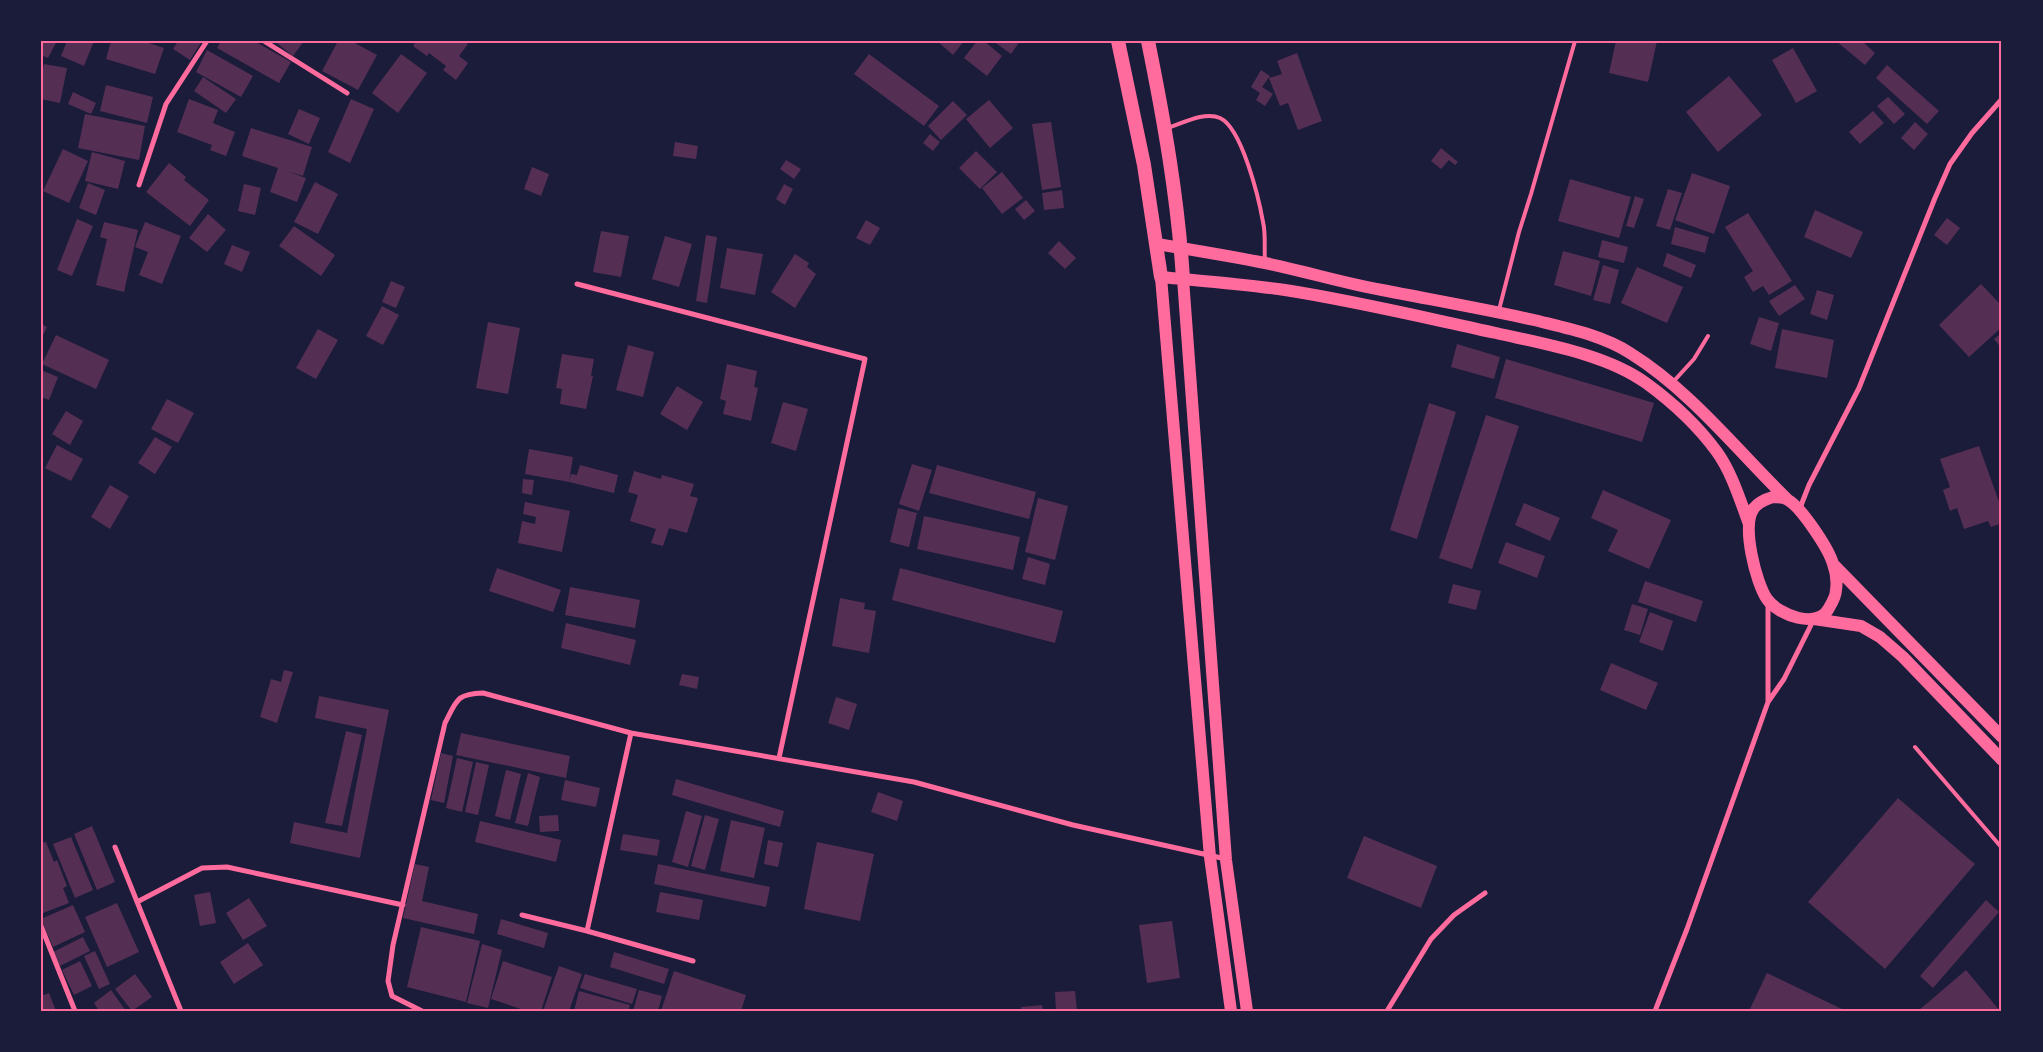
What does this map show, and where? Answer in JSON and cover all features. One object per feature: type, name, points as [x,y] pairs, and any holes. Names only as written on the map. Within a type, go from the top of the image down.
[{"type":"highway","points":[[1118,41],[1144,165],[1161,276]]},
{"type":"highway","points":[[1148,41],[1166,129],[1181,248],[1182,279]]},
{"type":"main road","points":[[1157,244],[1265,263],[1380,290],[1566,327],[1628,352],[1654,369],[1700,408],[1752,464],[1799,509],[1812,527],[1833,564],[2002,737]]},
{"type":"main road","points":[[1231,1011],[1210,857],[1161,276],[1245,284],[1361,304],[1554,346],[1618,368],[1645,382],[1667,400],[1689,420],[1717,452],[1731,479],[1749,524]]},
{"type":"main road","points":[[1182,279],[1226,860],[1246,1011]]},
{"type":"main road","points":[[1787,499],[1773,497],[1762,501],[1753,509],[1749,524],[1749,542],[1759,582],[1768,600],[1780,610],[1795,617],[1862,626],[1880,637],[1903,657],[2002,760]]},
{"type":"main road","points":[[1814,620],[1827,612],[1836,593],[1833,564]]},
{"type":"street","points":[[139,185],[166,104],[207,41]]},
{"type":"street","points":[[264,41],[347,93]]},
{"type":"street","points":[[1799,509],[1809,485],[1859,388],[1950,164],[1972,133],[2002,98]]},
{"type":"street","points":[[577,284],[865,359],[779,758]]},
{"type":"street","points":[[1768,600],[1768,702]]},
{"type":"street","points":[[1655,1011],[1687,929],[1768,702],[1784,679],[1814,620]]},
{"type":"street","points":[[422,1011],[392,996],[388,981],[393,945],[446,723],[456,701],[466,694],[483,693],[631,732],[914,782],[1073,826],[1226,860]]},
{"type":"street","points":[[588,931],[631,732]]},
{"type":"street","points":[[115,847],[181,1011]]},
{"type":"street","points":[[137,902],[202,868],[227,867],[403,905]]},
{"type":"street","points":[[1387,1011],[1431,939],[1454,915],[1485,893]]},
{"type":"street","points":[[522,915],[588,931],[693,961]]},
{"type":"street","points":[[41,926],[75,1011]]},
{"type":"lane","points":[[1498,312],[1519,232],[1575,41]]},
{"type":"lane","points":[[1166,129],[1203,116],[1219,117],[1231,125],[1244,150],[1264,223],[1265,263]]},
{"type":"lane","points":[[1672,384],[1694,359],[1708,336]]},
{"type":"lane","points":[[1915,747],[2002,848]]},
{"type":"building","points":[[41,41],[57,41],[48,58],[41,55]]},
{"type":"building","points":[[67,41],[94,41],[84,66],[61,56]]},
{"type":"building","points":[[111,41],[143,41],[164,48],[155,74],[106,59]]},
{"type":"building","points":[[178,41],[202,41],[190,60],[173,49]]},
{"type":"building","points":[[221,41],[254,41],[291,62],[279,83],[217,48]]},
{"type":"building","points":[[274,41],[304,41],[293,56]]},
{"type":"building","points":[[338,41],[351,41],[377,55],[358,90],[322,71]]},
{"type":"building","points":[[416,41],[465,41],[468,44],[459,56],[468,63],[456,80],[443,70],[446,66],[429,53],[427,56],[413,46]]},
{"type":"building","points":[[937,41],[964,41],[953,55]]},
{"type":"building","points":[[977,41],[984,41],[1002,56],[987,76],[964,58]]},
{"type":"building","points":[[993,41],[1020,41],[1011,54]]},
{"type":"building","points":[[1616,41],[1657,41],[1648,82],[1609,73]]},
{"type":"building","points":[[1836,41],[1862,41],[1875,53],[1865,65]]},
{"type":"building","points":[[1793,48],[1817,91],[1796,103],[1772,60]]},
{"type":"building","points":[[207,50],[253,76],[241,97],[196,72]]},
{"type":"building","points":[[1297,53],[1322,121],[1298,130],[1288,103],[1280,106],[1269,78],[1282,74],[1277,61]]},
{"type":"building","points":[[401,54],[427,73],[398,113],[372,93]]},
{"type":"building","points":[[869,54],[939,106],[924,126],[854,74]]},
{"type":"building","points":[[44,64],[67,68],[60,103],[41,99],[41,78]]},
{"type":"building","points":[[1887,65],[1939,111],[1927,124],[1876,78]]},
{"type":"building","points":[[1261,70],[1270,76],[1262,87],[1273,94],[1265,106],[1256,100],[1260,93],[1251,87]]},
{"type":"building","points":[[1729,76],[1762,115],[1718,152],[1686,112]]},
{"type":"building","points":[[203,77],[236,99],[226,113],[194,91]]},
{"type":"building","points":[[106,85],[153,97],[147,123],[100,111]]},
{"type":"building","points":[[73,92],[96,103],[91,114],[68,104]]},
{"type":"building","points":[[1888,97],[1905,114],[1894,124],[1877,106]]},
{"type":"building","points":[[189,99],[218,110],[213,123],[235,132],[226,156],[210,150],[212,145],[177,132]]},
{"type":"building","points":[[351,99],[374,109],[350,163],[328,152]]},
{"type":"building","points":[[989,100],[1013,128],[990,148],[966,119]]},
{"type":"building","points":[[953,101],[967,115],[941,140],[928,126]]},
{"type":"building","points":[[299,109],[320,118],[309,144],[288,134]]},
{"type":"building","points":[[1873,111],[1884,123],[1860,144],[1849,132]]},
{"type":"building","points":[[85,114],[145,126],[139,160],[78,148]]},
{"type":"building","points":[[1051,122],[1061,187],[1042,190],[1032,124]]},
{"type":"building","points":[[1915,122],[1928,134],[1914,150],[1901,138]]},
{"type":"building","points":[[251,128],[312,147],[303,176],[286,171],[306,178],[297,202],[270,192],[278,168],[242,156]]},
{"type":"building","points":[[930,134],[940,142],[933,151],[923,143]]},
{"type":"building","points":[[675,142],[698,146],[696,159],[673,156]]},
{"type":"building","points":[[1441,148],[1458,162],[1455,165],[1449,160],[1441,169],[1431,161]]},
{"type":"building","points":[[63,149],[88,161],[69,203],[43,191]]},
{"type":"building","points":[[976,151],[997,172],[980,189],[959,168]]},
{"type":"building","points":[[92,152],[125,161],[118,189],[85,181]]},
{"type":"building","points":[[786,160],[801,169],[794,179],[780,169]]},
{"type":"building","points":[[169,163],[186,177],[184,180],[209,200],[190,226],[146,192]]},
{"type":"building","points":[[532,167],[549,174],[541,196],[524,189]]},
{"type":"building","points":[[1002,172],[1023,198],[1002,214],[982,188]]},
{"type":"building","points":[[1692,173],[1730,186],[1714,234],[1675,220]]},
{"type":"building","points":[[1570,179],[1631,197],[1619,238],[1558,221]]},
{"type":"building","points":[[315,182],[338,194],[318,234],[294,222]]},
{"type":"building","points":[[88,183],[105,190],[96,215],[79,208]]},
{"type":"building","points":[[244,184],[261,188],[255,215],[238,211]]},
{"type":"building","points":[[784,184],[793,189],[785,205],[776,199]]},
{"type":"building","points":[[1668,189],[1682,193],[1670,230],[1656,226]]},
{"type":"building","points":[[1062,190],[1064,208],[1044,210],[1042,193]]},
{"type":"building","points":[[1635,196],[1644,199],[1634,228],[1626,226]]},
{"type":"building","points":[[1026,200],[1035,211],[1024,220],[1015,209]]},
{"type":"building","points":[[1815,210],[1863,232],[1851,258],[1804,237]]},
{"type":"building","points":[[1748,213],[1792,281],[1769,295],[1763,286],[1753,292],[1744,277],[1753,271],[1725,227]]},
{"type":"building","points":[[208,214],[226,230],[207,252],[189,238]]},
{"type":"building","points":[[1947,218],[1960,228],[1947,245],[1934,235]]},
{"type":"building","points":[[77,219],[93,226],[72,276],[57,270]]},
{"type":"building","points":[[866,220],[880,228],[870,245],[856,238]]},
{"type":"building","points":[[104,222],[138,230],[124,292],[96,285],[107,239],[100,237]]},
{"type":"building","points":[[145,222],[181,236],[162,284],[139,275],[148,252],[135,247]]},
{"type":"building","points":[[294,226],[335,255],[321,276],[279,246]]},
{"type":"building","points":[[1675,227],[1709,237],[1705,253],[1671,244]]},
{"type":"building","points":[[601,231],[629,236],[621,277],[593,272]]},
{"type":"building","points":[[706,235],[717,237],[707,303],[696,301]]},
{"type":"building","points":[[665,236],[692,244],[679,287],[652,279]]},
{"type":"building","points":[[1602,240],[1628,247],[1624,263],[1598,257]]},
{"type":"building","points":[[1059,241],[1076,258],[1065,269],[1048,253]]},
{"type":"building","points":[[232,245],[250,252],[242,272],[224,264]]},
{"type":"building","points":[[727,248],[763,254],[755,295],[720,288]]},
{"type":"building","points":[[1563,251],[1600,261],[1591,296],[1554,285]]},
{"type":"building","points":[[1667,253],[1696,265],[1691,278],[1663,266]]},
{"type":"building","points":[[795,254],[809,263],[807,267],[816,274],[795,308],[771,292]]},
{"type":"building","points":[[1603,265],[1619,270],[1610,304],[1593,300]]},
{"type":"building","points":[[1637,267],[1683,287],[1667,323],[1621,303]]},
{"type":"building","points":[[391,281],[405,287],[396,308],[382,302]]},
{"type":"building","points":[[1981,284],[2002,306],[2002,327],[1969,357],[1939,325]]},
{"type":"building","points":[[1795,285],[1805,299],[1779,316],[1769,301]]},
{"type":"building","points":[[1817,290],[1834,295],[1827,320],[1810,314]]},
{"type":"building","points":[[382,306],[399,315],[383,345],[366,336]]},
{"type":"building","points":[[1759,317],[1779,323],[1771,351],[1750,344]]},
{"type":"building","points":[[488,322],[520,328],[508,394],[476,388]]},
{"type":"building","points":[[41,324],[47,327],[41,339]]},
{"type":"building","points":[[318,329],[338,340],[316,379],[296,368]]},
{"type":"building","points":[[1782,329],[1834,340],[1827,378],[1775,368]]},
{"type":"building","points":[[2002,333],[2002,349],[1994,339]]},
{"type":"building","points":[[56,335],[109,360],[96,389],[42,364]]},
{"type":"building","points":[[1457,344],[1500,357],[1494,379],[1451,367]]},
{"type":"building","points":[[628,345],[654,352],[643,397],[616,390]]},
{"type":"building","points":[[562,354],[594,359],[591,376],[593,376],[586,409],[560,404],[562,389],[556,388]]},
{"type":"building","points":[[1506,359],[1654,403],[1642,442],[1495,398]]},
{"type":"building","points":[[727,364],[757,371],[754,387],[758,388],[751,421],[723,414],[726,401],[720,399]]},
{"type":"building","points":[[41,370],[58,377],[49,400],[41,397]]},
{"type":"building","points":[[677,386],[703,402],[687,430],[660,414]]},
{"type":"building","points":[[167,399],[194,413],[178,443],[151,429]]},
{"type":"building","points":[[783,402],[808,409],[796,451],[771,443]]},
{"type":"building","points":[[1429,403],[1456,412],[1417,539],[1390,530]]},
{"type":"building","points":[[66,411],[83,421],[70,445],[52,434]]},
{"type":"building","points":[[1486,415],[1519,426],[1472,569],[1439,558]]},
{"type":"building","points":[[155,437],[172,447],[155,474],[138,463]]},
{"type":"building","points":[[57,445],[83,459],[71,481],[45,468]]},
{"type":"building","points":[[1979,446],[2002,510],[2002,523],[1991,527],[1988,521],[1964,529],[1957,508],[1950,511],[1943,490],[1950,487],[1940,459]]},
{"type":"building","points":[[529,449],[573,457],[569,482],[525,474]]},
{"type":"building","points":[[912,464],[932,470],[919,511],[899,504]]},
{"type":"building","points":[[580,465],[618,475],[614,493],[569,482],[571,474],[577,475]]},
{"type":"building","points":[[937,465],[1036,492],[1029,519],[929,493]]},
{"type":"building","points":[[634,471],[661,479],[662,475],[694,484],[690,496],[698,498],[687,533],[669,528],[663,546],[651,543],[656,529],[630,521],[638,495],[628,492]]},
{"type":"building","points":[[523,479],[534,480],[532,495],[522,493]]},
{"type":"building","points":[[110,485],[129,496],[110,529],[91,517]]},
{"type":"building","points":[[1603,490],[1671,520],[1649,569],[1608,551],[1618,530],[1591,518]]},
{"type":"building","points":[[1038,498],[1068,506],[1055,560],[1025,552]]},
{"type":"building","points":[[525,502],[570,511],[562,552],[518,543],[522,521],[535,524],[536,517],[523,514]]},
{"type":"building","points":[[1524,503],[1560,518],[1550,541],[1515,525]]},
{"type":"building","points":[[898,508],[917,513],[909,547],[890,542]]},
{"type":"building","points":[[924,516],[1020,537],[1013,570],[917,549]]},
{"type":"building","points":[[1506,542],[1545,556],[1537,578],[1498,563]]},
{"type":"building","points":[[1028,557],[1050,564],[1045,585],[1022,579]]},
{"type":"building","points":[[497,568],[561,590],[553,612],[489,591]]},
{"type":"building","points":[[900,568],[1063,611],[1055,643],[892,600]]},
{"type":"building","points":[[1645,581],[1703,601],[1696,622],[1638,602]]},
{"type":"building","points":[[1453,584],[1481,591],[1476,610],[1448,603]]},
{"type":"building","points":[[570,587],[640,600],[635,628],[565,615]]},
{"type":"building","points":[[840,598],[865,603],[864,609],[876,611],[869,653],[832,646]]},
{"type":"building","points":[[1632,604],[1648,609],[1640,635],[1624,630]]},
{"type":"building","points":[[1650,612],[1673,621],[1663,651],[1639,642]]},
{"type":"building","points":[[566,623],[636,640],[630,665],[561,648]]},
{"type":"building","points":[[1611,663],[1658,683],[1646,710],[1600,690]]},
{"type":"building","points":[[284,670],[293,672],[277,723],[260,717],[271,679],[281,682]]},
{"type":"building","points":[[682,674],[699,677],[697,689],[679,685]]},
{"type":"building","points":[[319,696],[389,710],[360,858],[290,843],[294,822],[347,833],[367,729],[315,718]]},
{"type":"building","points":[[836,697],[857,704],[849,730],[828,723]]},
{"type":"building","points":[[346,731],[362,735],[342,826],[325,823]]},
{"type":"building","points":[[461,733],[570,756],[566,778],[456,755]]},
{"type":"building","points":[[441,753],[453,756],[444,803],[431,800]]},
{"type":"building","points":[[457,758],[473,762],[462,812],[446,808]]},
{"type":"building","points":[[476,762],[489,765],[478,815],[465,812]]},
{"type":"building","points":[[506,770],[521,774],[510,820],[495,816]]},
{"type":"building","points":[[528,773],[540,777],[528,826],[515,823]]},
{"type":"building","points":[[676,779],[784,811],[780,827],[672,795]]},
{"type":"building","points":[[565,780],[600,788],[596,807],[561,800]]},
{"type":"building","points":[[878,792],[903,801],[897,821],[871,812]]},
{"type":"building","points":[[1898,798],[1975,864],[1885,969],[1808,902]]},
{"type":"building","points":[[686,811],[702,816],[688,867],[672,862]]},
{"type":"building","points":[[558,815],[559,831],[540,832],[539,816]]},
{"type":"building","points":[[705,815],[719,819],[705,870],[691,866]]},
{"type":"building","points":[[731,820],[765,828],[754,878],[720,871]]},
{"type":"building","points":[[480,821],[561,840],[556,862],[475,842]]},
{"type":"building","points":[[92,826],[115,882],[97,890],[74,834]]},
{"type":"building","points":[[623,834],[660,840],[657,856],[620,850]]},
{"type":"building","points":[[1364,836],[1437,866],[1421,908],[1347,878]]},
{"type":"building","points":[[71,837],[93,890],[75,898],[53,844]]},
{"type":"building","points":[[768,840],[783,843],[778,867],[764,864]]},
{"type":"building","points":[[46,842],[54,862],[57,860],[67,886],[63,888],[69,903],[43,913],[41,909],[41,843]]},
{"type":"building","points":[[817,842],[874,854],[860,921],[804,909]]},
{"type":"building","points":[[415,864],[429,867],[422,901],[478,914],[474,934],[403,918]]},
{"type":"building","points":[[658,864],[770,887],[766,907],[654,884]]},
{"type":"building","points":[[210,892],[216,923],[200,926],[194,895]]},
{"type":"building","points":[[660,892],[703,900],[699,920],[656,912]]},
{"type":"building","points":[[249,898],[267,926],[243,940],[226,913]]},
{"type":"building","points":[[1986,900],[1999,912],[1933,988],[1920,976]]},
{"type":"building","points":[[117,903],[139,952],[107,967],[85,917]]},
{"type":"building","points":[[73,905],[85,932],[53,947],[41,919]]},
{"type":"building","points":[[501,919],[548,933],[544,948],[497,934]]},
{"type":"building","points":[[1172,921],[1180,978],[1147,983],[1139,925]]},
{"type":"building","points":[[421,927],[480,941],[466,1002],[407,987]]},
{"type":"building","points":[[83,937],[90,951],[60,966],[53,952]]},
{"type":"building","points":[[248,943],[263,965],[234,984],[220,962]]},
{"type":"building","points":[[482,944],[502,950],[488,1008],[467,1003]]},
{"type":"building","points":[[95,951],[110,984],[99,989],[84,956]]},
{"type":"building","points":[[614,952],[669,969],[664,984],[610,967]]},
{"type":"building","points":[[80,961],[92,986],[74,995],[62,970]]},
{"type":"building","points":[[503,961],[552,977],[541,1011],[527,1011],[491,999]]},
{"type":"building","points":[[559,966],[582,974],[569,1011],[543,1011]]},
{"type":"building","points":[[1966,970],[2000,1011],[1918,1011]]},
{"type":"building","points":[[674,971],[746,995],[741,1011],[661,1011]]},
{"type":"building","points":[[1767,973],[1846,1011],[1749,1011]]},
{"type":"building","points":[[135,974],[152,997],[132,1011],[115,989]]},
{"type":"building","points":[[585,974],[637,989],[632,1004],[580,988]]},
{"type":"building","points":[[111,990],[126,1011],[99,1011],[94,1003]]},
{"type":"building","points":[[639,990],[662,996],[658,1011],[633,1011]]},
{"type":"building","points":[[579,991],[630,1005],[628,1011],[574,1011]]},
{"type":"building","points":[[1075,991],[1077,1011],[1056,1011],[1055,992]]},
{"type":"building","points":[[49,993],[56,1011],[41,1011],[41,996]]},
{"type":"building","points":[[1042,1005],[1043,1011],[1021,1011],[1021,1007]]}]
